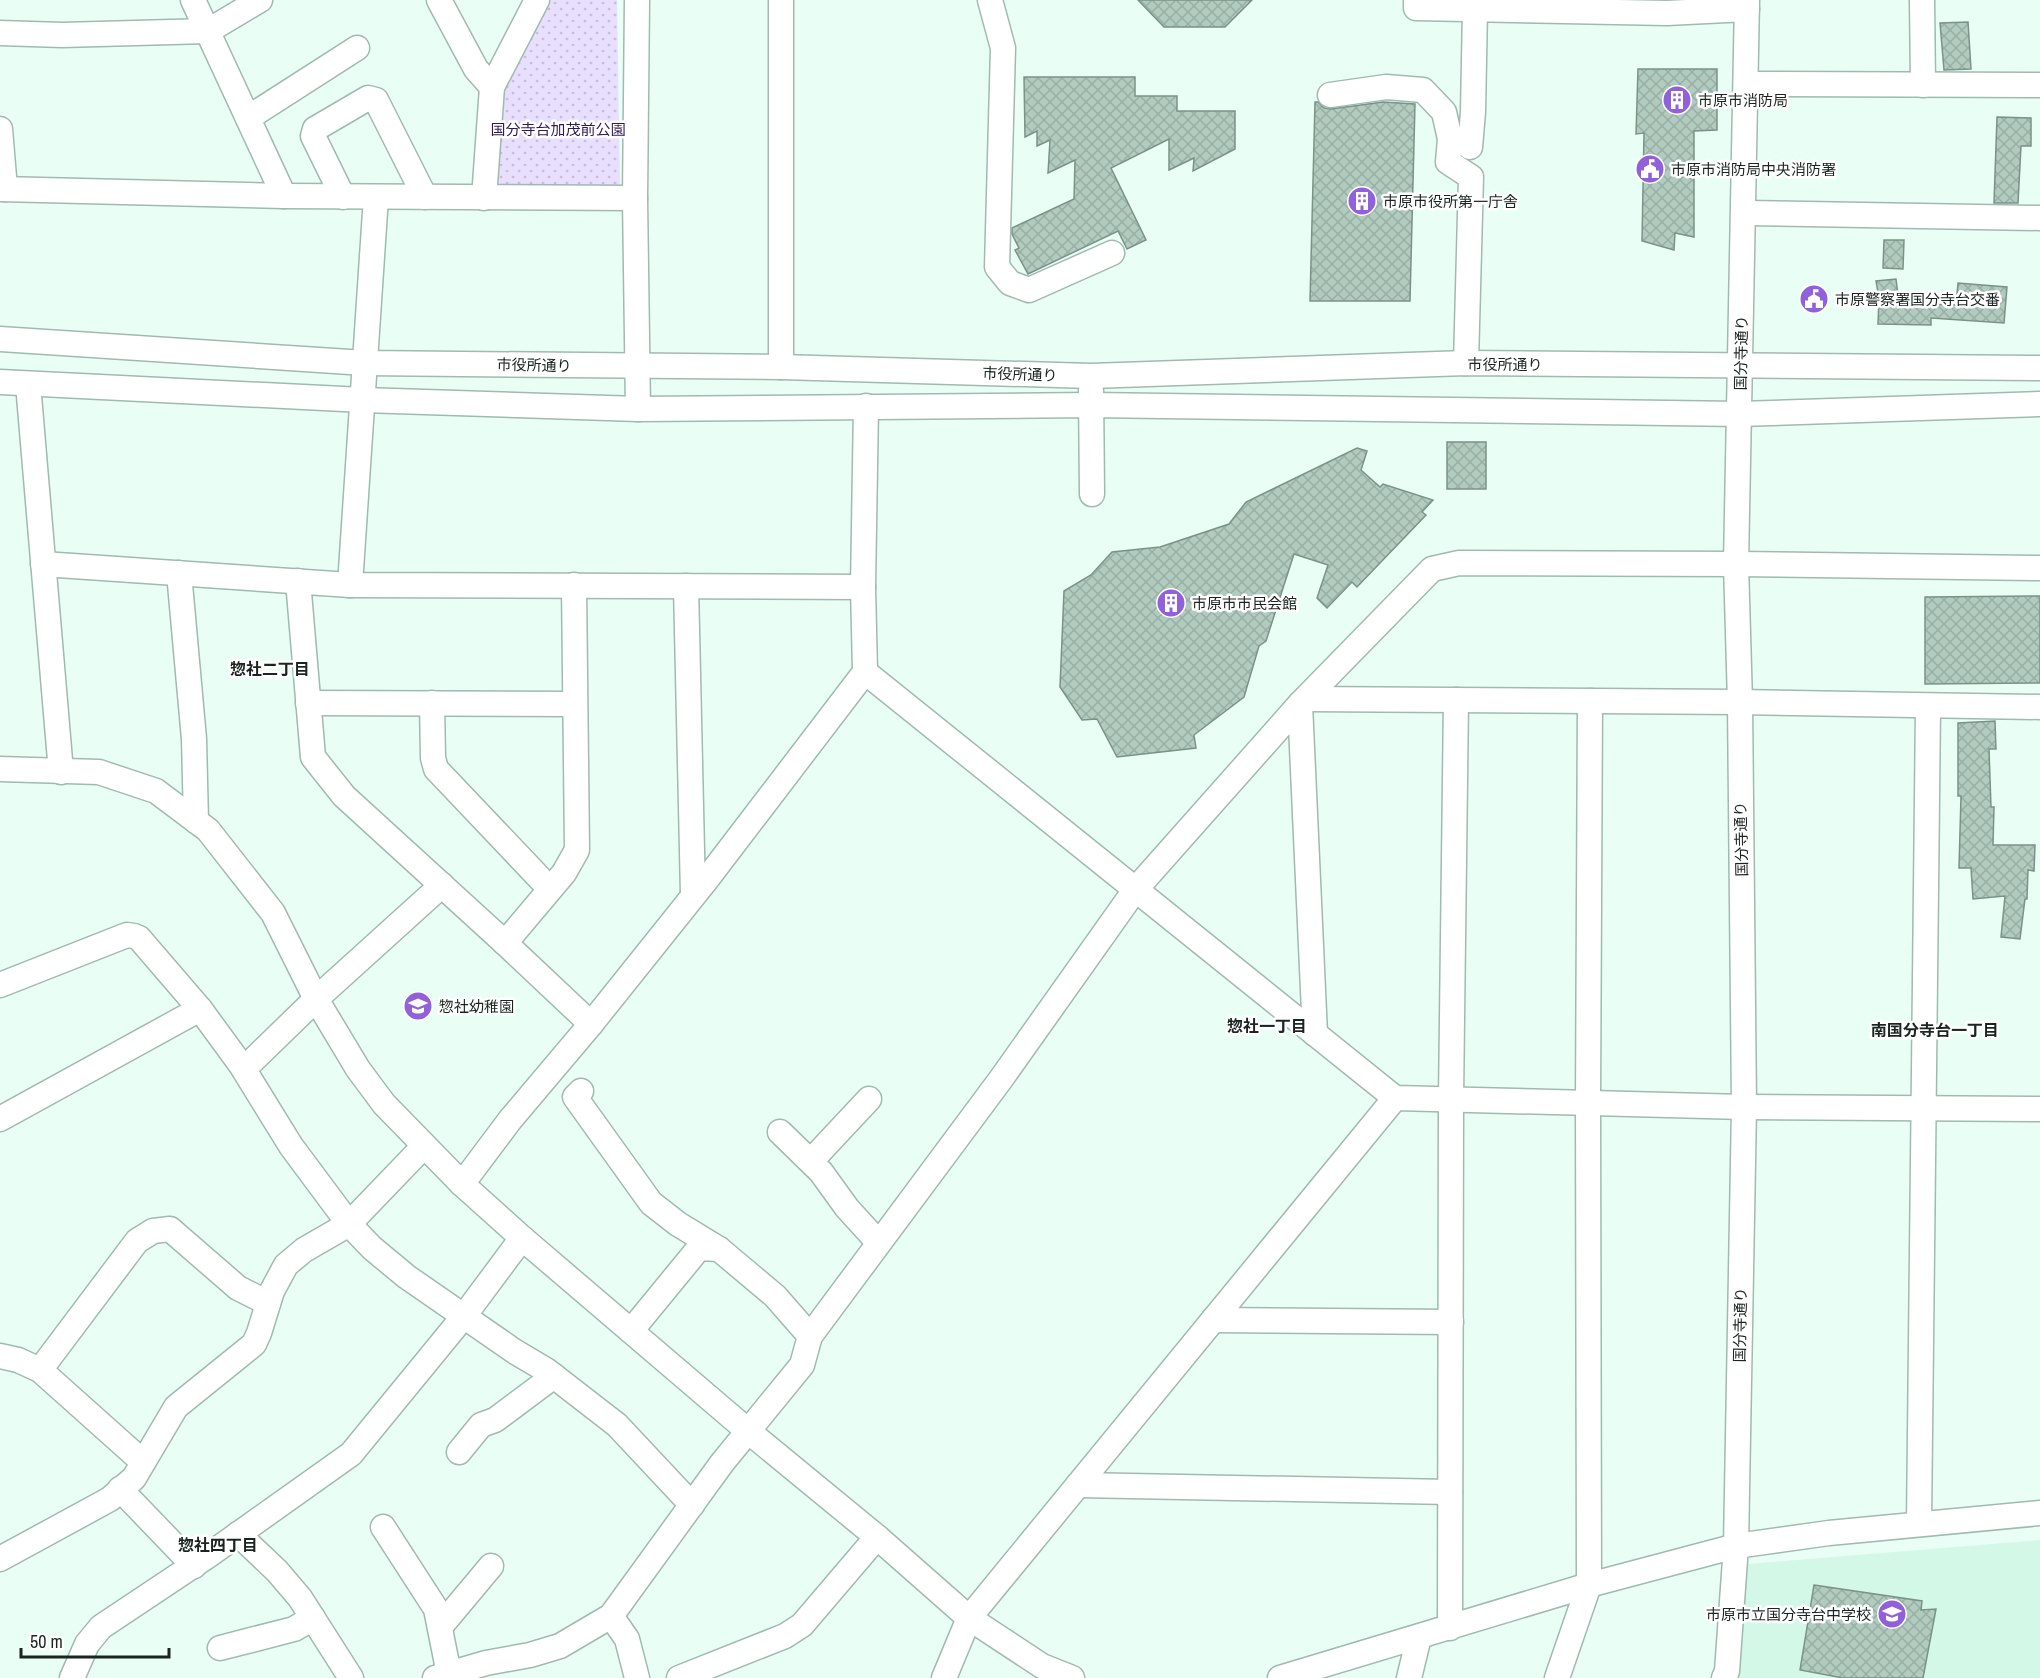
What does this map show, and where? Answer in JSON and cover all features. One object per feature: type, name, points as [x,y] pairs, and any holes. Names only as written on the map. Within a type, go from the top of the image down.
[{"type":"street","points":[[193,0],[284,196]]},
{"type":"street","points":[[0,33],[207,31],[260,0]]},
{"type":"street","points":[[439,0],[476,69],[492,87]]},
{"type":"street","points":[[484,198],[492,87],[537,0]]},
{"type":"street","points":[[637,0],[635,198],[638,409]]},
{"type":"street","points":[[781,0],[781,367]]},
{"type":"street","points":[[990,0],[1003,48],[997,267],[1010,283],[1029,290],[1112,253]]},
{"type":"street","points":[[1416,0],[1416,8],[1667,13],[1747,5]]},
{"type":"street","points":[[1922,0],[1923,85]]},
{"type":"street","name":"国分寺通り","points":[[1724,1678],[1727,1671],[1736,1546],[1744,1107],[1740,702],[1736,564],[1747,5]]},
{"type":"street","points":[[1470,147],[1475,9]]},
{"type":"street","points":[[248,118],[357,48]]},
{"type":"street","points":[[1746,84],[2040,85]]},
{"type":"street","points":[[1330,95],[1386,87],[1423,90],[1444,112],[1450,139],[1448,162],[1471,177],[1466,363]]},
{"type":"street","points":[[344,197],[313,136],[315,129],[368,98],[376,100],[424,197]]},
{"type":"street","points":[[0,129],[3,189],[344,197],[635,198]]},
{"type":"street","points":[[351,585],[375,197]]},
{"type":"street","points":[[1744,213],[2040,218]]},
{"type":"street","name":"市役所通り","points":[[0,339],[365,363],[781,367],[1091,376],[1466,363],[2040,369]]},
{"type":"street","points":[[1091,376],[1092,494]]},
{"type":"street","name":"市役所通り","points":[[0,382],[363,400],[638,409],[1091,405],[1740,414],[2040,404]]},
{"type":"street","points":[[28,384],[61,772]]},
{"type":"street","points":[[462,1184],[510,1120],[558,1060],[591,1024],[693,895],[865,672],[863,586],[866,406]]},
{"type":"street","points":[[383,1527],[436,1609],[440,1627],[442,1676],[560,1646],[611,1616],[722,1463],[802,1365],[810,1336],[1001,1079],[1135,890],[1303,701],[1432,569],[1460,563],[2040,568]]},
{"type":"street","points":[[43,564],[351,585],[863,586]]},
{"type":"street","points":[[179,573],[194,739],[196,821]]},
{"type":"street","points":[[298,581],[313,757],[344,796],[591,1024]]},
{"type":"street","points":[[505,943],[564,873],[577,850],[574,585]]},
{"type":"street","points":[[686,586],[693,895]]},
{"type":"street","points":[[865,672],[1395,1098],[1744,1107],[2040,1109]]},
{"type":"street","points":[[1450,1628],[1451,1099],[1456,700]]},
{"type":"street","points":[[1303,701],[1740,702],[1928,707],[2040,707]]},
{"type":"street","points":[[1303,701],[1315,1034]]},
{"type":"street","points":[[1557,1678],[1589,1585],[1590,701]]},
{"type":"street","points":[[308,703],[574,704]]},
{"type":"street","points":[[432,703],[433,758],[436,769],[550,889]]},
{"type":"street","points":[[1919,1524],[1928,707]]},
{"type":"street","points":[[0,769],[99,772],[156,791],[208,830],[273,913],[316,999],[358,1069],[384,1104],[462,1184],[522,1238],[748,1431],[877,1537],[969,1618],[1042,1666],[1072,1678]]},
{"type":"street","points":[[244,1069],[316,999],[442,885]]},
{"type":"street","points":[[0,985],[128,935],[134,936],[200,1009],[244,1069],[291,1146],[349,1224],[372,1248],[407,1277],[554,1376],[617,1425],[692,1505]]},
{"type":"street","points":[[0,1119],[200,1009]]},
{"type":"street","points":[[580,1091],[575,1096],[651,1203],[678,1224],[718,1249],[775,1296],[810,1336]]},
{"type":"street","points":[[944,1678],[969,1618],[1395,1098]]},
{"type":"street","points":[[811,1161],[869,1099]]},
{"type":"street","points":[[780,1132],[821,1172],[847,1208],[878,1242]]},
{"type":"street","points":[[0,1559],[110,1499],[134,1478],[176,1407],[254,1344],[260,1333],[272,1291],[286,1265],[304,1250],[349,1224],[424,1146]]},
{"type":"street","points":[[40,1370],[137,1241],[153,1231],[170,1228],[238,1288],[268,1303]]},
{"type":"street","points":[[72,1678],[87,1644],[101,1628],[194,1566],[351,1454],[464,1316],[522,1238]]},
{"type":"street","points":[[631,1331],[699,1248],[718,1249]]},
{"type":"street","points":[[1213,1320],[1450,1322]]},
{"type":"street","points":[[0,1356],[18,1360],[40,1370],[143,1462]]},
{"type":"street","points":[[459,1452],[481,1425],[495,1420],[554,1376]]},
{"type":"street","points":[[1078,1485],[1450,1492]]},
{"type":"street","points":[[120,1489],[194,1566]]},
{"type":"street","points":[[1280,1678],[1589,1585],[1736,1546],[1829,1533],[2040,1513]]},
{"type":"street","points":[[238,1534],[277,1571],[300,1598],[351,1678]]},
{"type":"street","points":[[679,1678],[785,1636],[802,1625],[877,1537]]},
{"type":"street","points":[[440,1627],[491,1566]]},
{"type":"street","points":[[611,1616],[627,1639],[637,1678]]},
{"type":"street","points":[[220,1648],[294,1629],[313,1618]]},
{"type":"street","points":[[1409,1678],[1419,1637]]},
{"type":"shaded area","name":"市原市立国分寺台中学校","points":[[2040,1540],[2040,1678],[1736,1678],[1740,1665],[1747,1564]]},
{"type":"green space","name":"国分寺台加茂前公園","points":[[549,0],[617,0],[620,191],[505,191],[498,182],[498,92]]},
{"type":"building","points":[[1138,0],[1252,0],[1225,27],[1164,27]]},
{"type":"building","points":[[1968,22],[1971,69],[1944,70],[1940,23]]},
{"type":"building","points":[[1638,69],[1717,69],[1717,130],[1694,131],[1694,237],[1675,233],[1674,250],[1642,241],[1644,133],[1636,134]]},
{"type":"building","points":[[1024,77],[1135,77],[1135,96],[1177,96],[1177,111],[1235,111],[1235,149],[1193,171],[1194,158],[1169,170],[1169,139],[1111,168],[1146,240],[1127,249],[1118,231],[1028,274],[1015,250],[1019,248],[1012,234],[1012,228],[1074,199],[1075,160],[1048,173],[1050,140],[1037,146],[1037,131],[1025,137]]},
{"type":"building","name":"市原市役所第一庁舎","points":[[1315,102],[1324,108],[1331,109],[1383,102],[1415,104],[1410,301],[1310,301]]},
{"type":"building","points":[[1997,117],[2031,118],[2031,146],[2021,146],[2018,203],[1994,203]]},
{"type":"building","points":[[1884,240],[1904,240],[1903,269],[1883,268]]},
{"type":"building","points":[[1896,279],[1899,303],[1956,305],[1958,283],[2007,287],[2004,323],[1931,318],[1931,325],[1878,324],[1879,298],[1876,281]]},
{"type":"building","points":[[1447,442],[1486,442],[1486,489],[1447,489]]},
{"type":"building","name":"市原市市民会館","points":[[1357,448],[1367,451],[1361,470],[1380,487],[1383,484],[1433,500],[1422,512],[1426,515],[1357,587],[1352,582],[1327,608],[1317,598],[1328,565],[1294,554],[1266,641],[1259,646],[1244,697],[1194,735],[1196,748],[1117,757],[1097,719],[1082,720],[1060,687],[1064,591],[1091,575],[1112,552],[1160,547],[1229,524],[1246,502]]},
{"type":"building","points":[[2040,596],[2040,683],[1925,684],[1925,597]]},
{"type":"building","points":[[1995,721],[1996,749],[1989,749],[1991,807],[1994,807],[1993,845],[2035,845],[2034,871],[2028,870],[2027,899],[2025,899],[2020,939],[2001,937],[2005,896],[1973,899],[1971,868],[1959,868],[1961,796],[1958,796],[1958,723]]},
{"type":"building","points":[[1814,1585],[1922,1601],[1921,1610],[1936,1609],[1923,1678],[1843,1678],[1800,1670]]},
{"type":"place","name":"市原市消防局","points":[[1677,100]]},
{"type":"place","name":"市原市消防局中央消防署","points":[[1650,169]]},
{"type":"place","name":"市原市役所第一庁舎","points":[[1362,201]]},
{"type":"place","name":"市原警察署国分寺台交番","points":[[1814,299]]},
{"type":"place","name":"市原市市民会館","points":[[1171,603]]},
{"type":"place","name":"惣社幼稚園","points":[[418,1006]]},
{"type":"place","name":"市原市立国分寺台中学校","points":[[1892,1614]]},
{"type":"district","name":"惣社二丁目","points":[[270,669]]},
{"type":"district","name":"惣社一丁目","points":[[1267,1026]]},
{"type":"district","name":"南国分寺台一丁目","points":[[1935,1030]]},
{"type":"district","name":"惣社四丁目","points":[[218,1545]]}]
